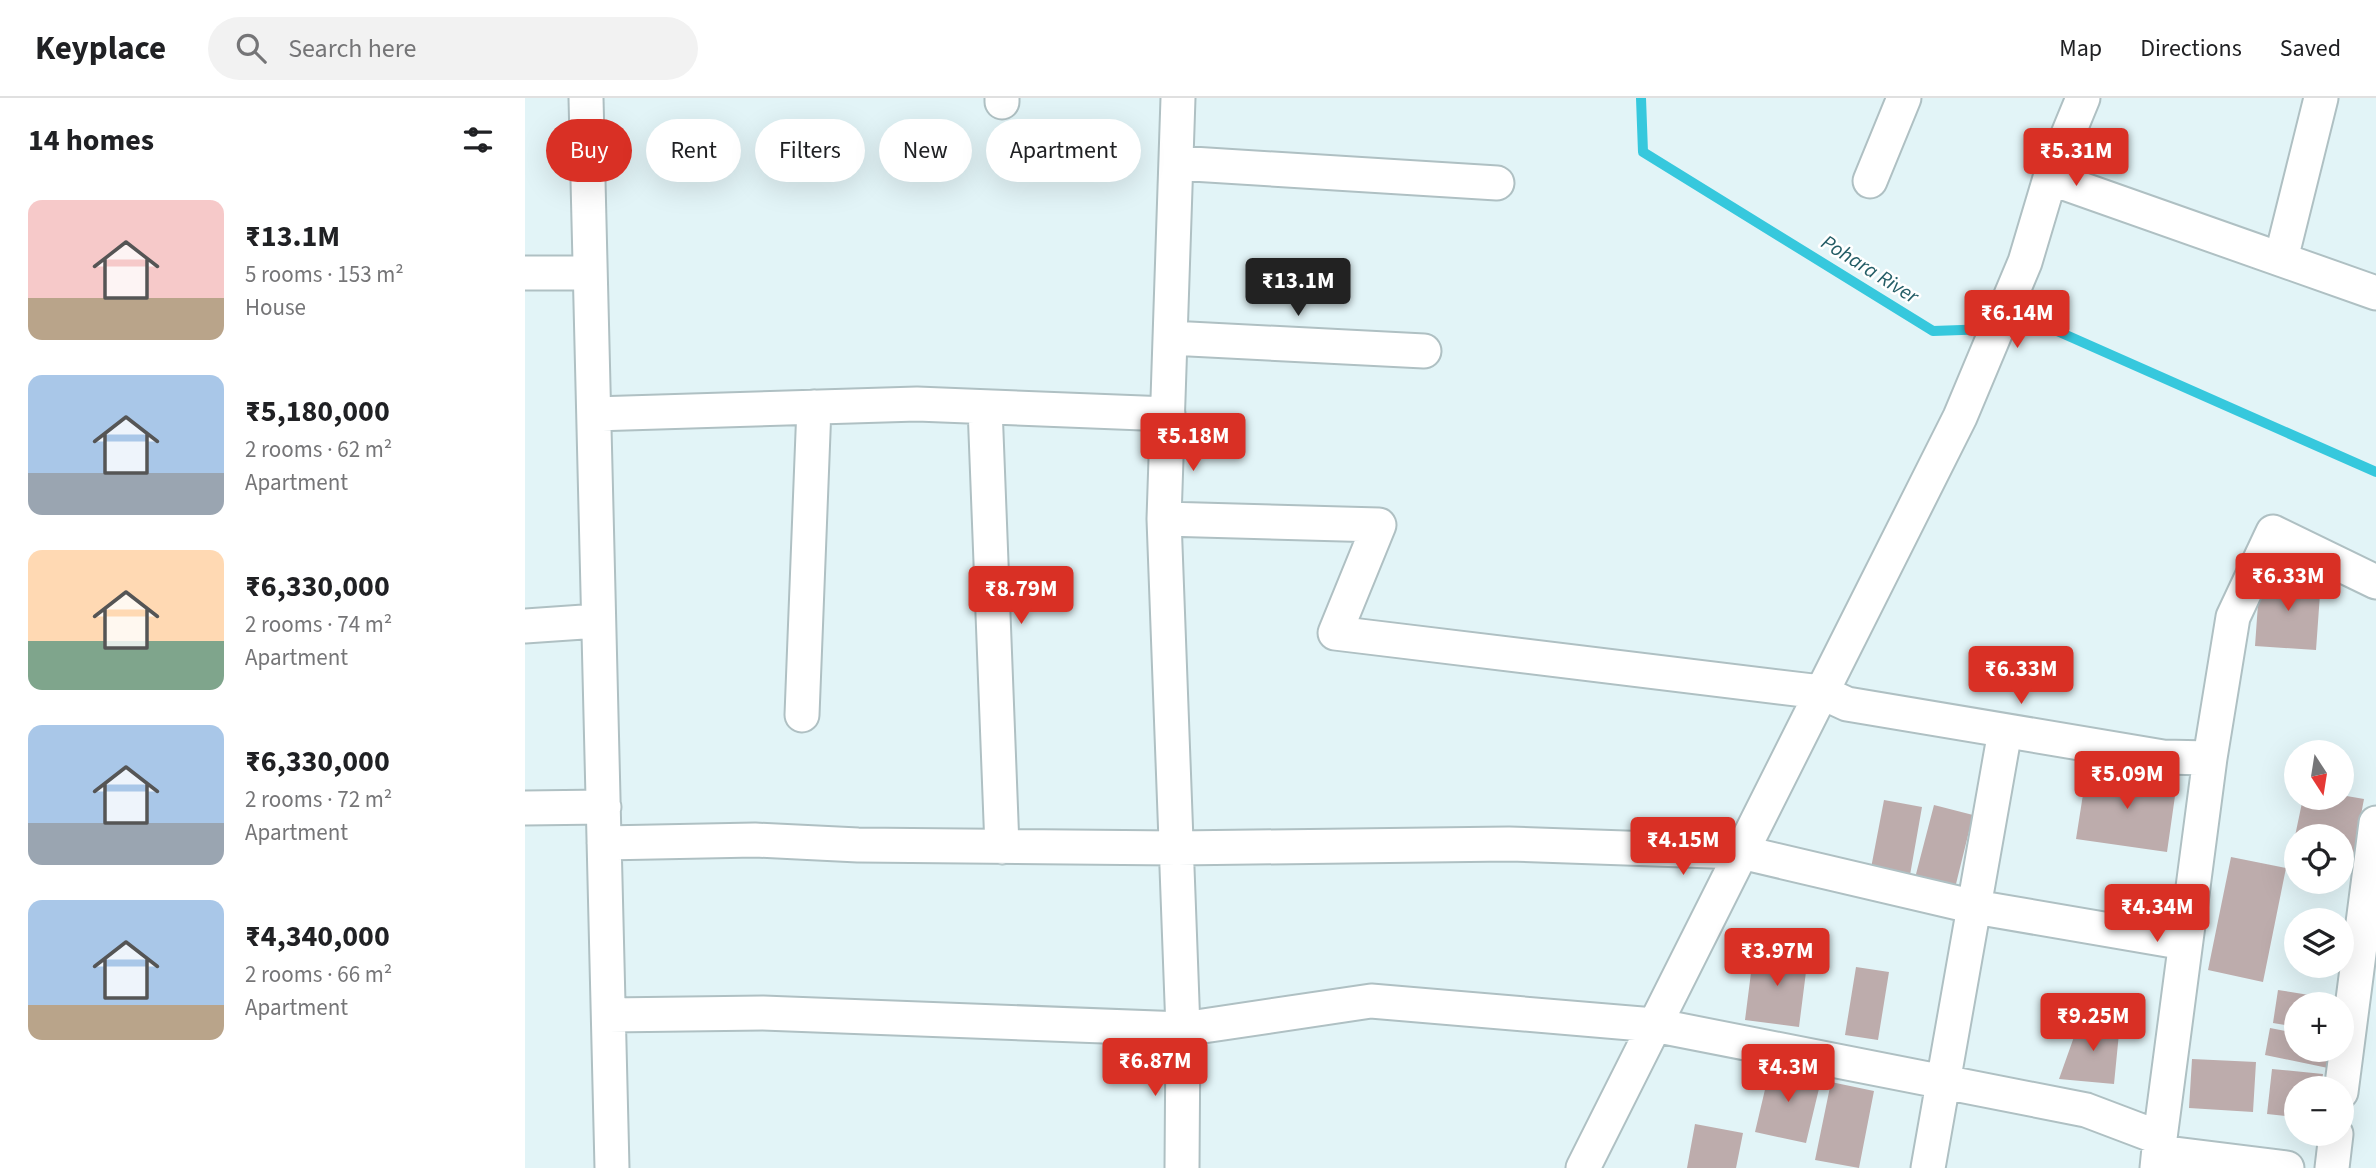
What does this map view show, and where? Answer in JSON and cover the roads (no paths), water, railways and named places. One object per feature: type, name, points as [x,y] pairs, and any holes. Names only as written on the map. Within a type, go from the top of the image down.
[{"type":"street","points":[[586,98],[612,1168]]},
{"type":"street","points":[[1178,98],[1164,519],[1183,1029],[1182,1168]]},
{"type":"street","points":[[1870,181],[1904,98]]},
{"type":"street","points":[[1583,1168],[1960,417],[2025,262],[2050,178],[2083,98]]},
{"type":"street","points":[[2281,260],[2321,98]]},
{"type":"street","points":[[1176,163],[1497,183]]},
{"type":"street","points":[[2050,178],[2376,293]]},
{"type":"street","points":[[525,273],[590,273]]},
{"type":"street","points":[[1170,338],[1423,351]]},
{"type":"street","points":[[594,414],[917,404],[1168,414]]},
{"type":"street","points":[[802,715],[814,407]]},
{"type":"street","points":[[985,407],[1002,847]]},
{"type":"street","points":[[1164,519],[1379,525],[1335,634],[1821,692],[1847,704],[2005,731],[2163,757],[2210,758]]},
{"type":"street","points":[[2159,1153],[2210,758],[2234,617],[2273,532],[2376,582]]},
{"type":"street","points":[[525,626],[599,621]]},
{"type":"street","points":[[1928,1168],[2005,731]]},
{"type":"street","points":[[525,808],[604,807]]},
{"type":"street","points":[[2343,1076],[2376,823]]},
{"type":"street","points":[[604,843],[755,840],[1002,847],[1177,848],[1509,844],[1741,852],[1975,907],[2185,943]]},
{"type":"street","points":[[608,1014],[763,1013],[1183,1029],[1371,1001],[1654,1025],[2086,1110],[2159,1153],[2287,1168]]},
{"type":"street","points":[[2332,1168],[2335,1146]]},
{"type":"waterway","name":"Pohara River","points":[[1641,98],[1643,152],[1933,331],[1990,329]]},
{"type":"waterway","name":"Pohara River","points":[[2005,329],[2048,327],[2376,472]]}]
